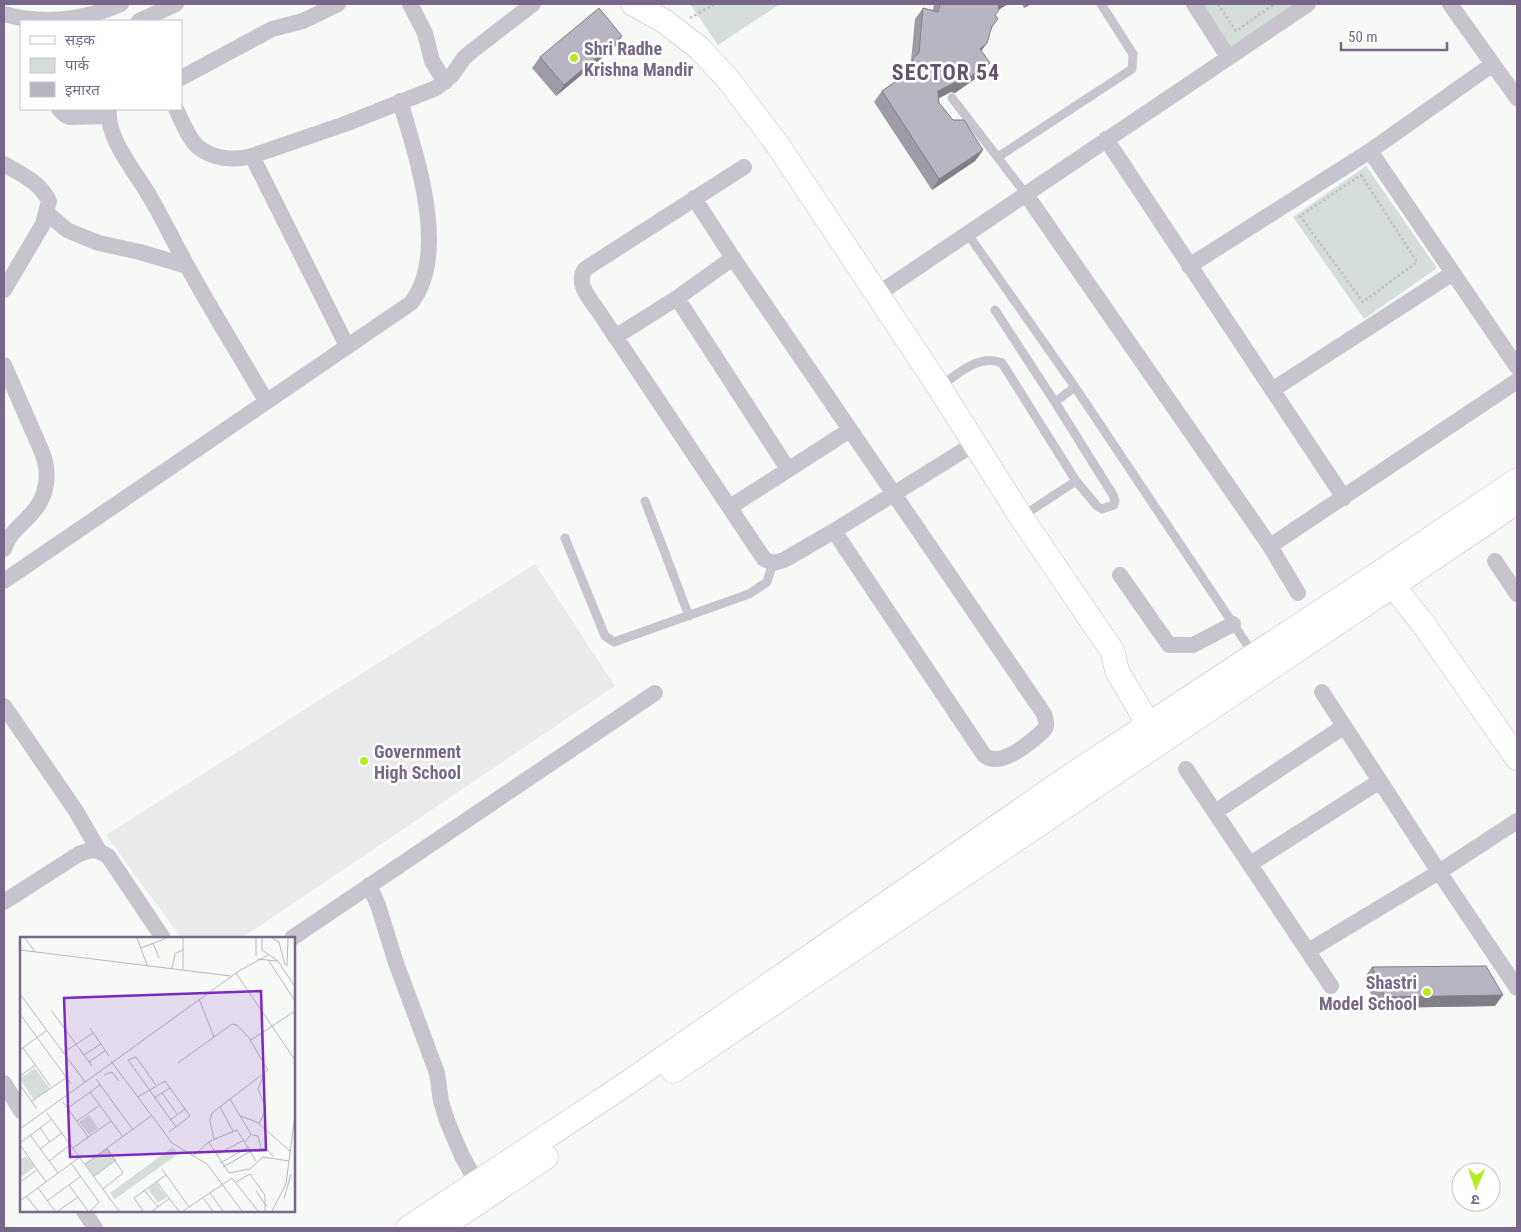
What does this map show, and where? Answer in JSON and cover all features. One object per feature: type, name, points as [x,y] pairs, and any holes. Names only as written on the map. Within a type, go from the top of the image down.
[{"type":"main road","points":[[633,4],[664,21],[699,48],[727,78],[777,144],[939,387],[1021,517],[1113,652],[1117,671],[1161,729]]},
{"type":"main road","points":[[440,1228],[1161,729],[1387,578],[1517,480]]},
{"type":"main road","points":[[408,1228],[620,1088],[1067,778],[1161,729],[1254,655],[1517,502]]},
{"type":"main road","points":[[1387,578],[1429,633],[1517,758]]},
{"type":"street","points":[[4,14],[38,20],[85,16],[121,4],[131,20]]},
{"type":"street","points":[[141,20],[176,4]]},
{"type":"street","points":[[182,77],[272,29],[303,21],[338,4]]},
{"type":"street","points":[[410,4],[426,33],[432,61],[445,82]]},
{"type":"street","points":[[177,110],[192,140],[198,147],[224,158],[239,159],[252,156],[346,124],[436,88],[445,82],[472,51],[533,4]]},
{"type":"street","points":[[1194,4],[1228,57]]},
{"type":"street","points":[[878,294],[1025,193],[1308,4]]},
{"type":"street","points":[[1450,4],[1493,64],[1516,92]]},
{"type":"street","points":[[1189,266],[1370,151],[1493,64]]},
{"type":"street","points":[[4,581],[411,303],[423,286],[427,270],[428,238],[423,181],[400,101]]},
{"type":"street","points":[[61,110],[64,115],[70,117],[108,112],[118,145],[150,195],[187,266],[266,402]]},
{"type":"street","points":[[1106,139],[1344,498]]},
{"type":"street","points":[[1370,151],[1517,367]]},
{"type":"street","points":[[252,156],[348,346]]},
{"type":"street","points":[[4,164],[36,183],[45,192],[49,201],[43,224],[4,290]]},
{"type":"street","points":[[744,167],[585,269],[581,275],[581,283],[615,337],[767,562],[773,563],[784,560],[974,444]]},
{"type":"street","points":[[1025,193],[1270,546],[1298,592]]},
{"type":"street","points":[[694,198],[1044,714],[1046,728],[1006,758],[988,759],[834,531]]},
{"type":"street","points":[[47,213],[68,230],[81,236],[187,266]]},
{"type":"street","points":[[615,337],[677,298],[733,258]]},
{"type":"street","points":[[1272,390],[1453,273]]},
{"type":"street","points":[[677,298],[788,469]]},
{"type":"street","points":[[4,365],[42,452],[48,473],[47,482],[38,505],[15,529],[4,549]]},
{"type":"street","points":[[1270,546],[1517,381]]},
{"type":"street","points":[[730,507],[850,430]]},
{"type":"street","points":[[1495,561],[1517,594]]},
{"type":"street","points":[[1120,576],[1169,645],[1193,646],[1234,624]]},
{"type":"street","points":[[293,937],[655,692]]},
{"type":"street","points":[[1322,692],[1343,727],[1517,988]]},
{"type":"street","points":[[4,706],[76,810],[99,851]]},
{"type":"street","points":[[1215,812],[1343,727]]},
{"type":"street","points":[[1186,769],[1331,986]]},
{"type":"street","points":[[1250,864],[1380,781]]},
{"type":"street","points":[[1308,951],[1439,872],[1517,821]]},
{"type":"street","points":[[4,902],[79,854],[89,850],[99,851],[108,856],[162,937]]},
{"type":"street","points":[[369,885],[378,905],[396,963],[438,1073],[441,1101],[447,1121],[462,1156],[477,1183]]},
{"type":"street","points":[[4,1083],[20,1109]]},
{"type":"street","points":[[85,1212],[95,1228]]},
{"type":"lane","points":[[998,157],[1132,69],[1133,54],[1101,4]]},
{"type":"lane","points":[[952,98],[1025,193]]},
{"type":"lane","points":[[967,233],[1075,387],[1254,655]]},
{"type":"lane","points":[[939,387],[979,361],[995,360],[1002,363],[1076,481],[1097,506],[1102,509],[1114,505],[1113,496],[995,310]]},
{"type":"lane","points":[[1054,402],[1075,387]]},
{"type":"lane","points":[[1021,517],[1076,481]]},
{"type":"lane","points":[[645,501],[689,616]]},
{"type":"lane","points":[[565,538],[605,636],[614,642],[750,594],[767,582],[773,563]]},
{"type":"path","points":[[673,28],[715,4]]},
{"type":"path","points":[[1218,4],[1236,30],[1274,4]]},
{"type":"path","points":[[1361,175],[1417,262],[1363,302],[1300,216],[1361,175]]},
{"type":"shaded area","name":"Government High School","points":[[535,564],[615,686],[243,937],[180,937],[106,835]]},
{"type":"green space","points":[[690,4],[780,4],[718,45]]},
{"type":"green space","points":[[1194,4],[1308,4],[1228,57]]},
{"type":"green space","points":[[1366,166],[1437,268],[1364,319],[1293,217]]},
{"type":"building","points":[[940,4],[998,4],[999,10],[995,15],[998,19],[992,26],[987,43],[980,49],[990,63],[963,82],[958,81],[938,91],[939,103],[953,120],[964,120],[983,150],[939,179],[882,91],[912,70],[913,58],[919,53],[923,8],[938,12]]},
{"type":"building","points":[[599,8],[622,36],[564,85],[540,57]]},
{"type":"building","points":[[1486,966],[1503,995],[1385,997],[1372,967]]},
{"type":"place","name":"Shri Radhe Krishna Mandir","points":[[574,58]]},
{"type":"place","name":"Government High School","points":[[364,761]]},
{"type":"place","name":"Shastri Model School","points":[[1427,992]]},
{"type":"district","name":"SECTOR 54","points":[[946,72]]}]
